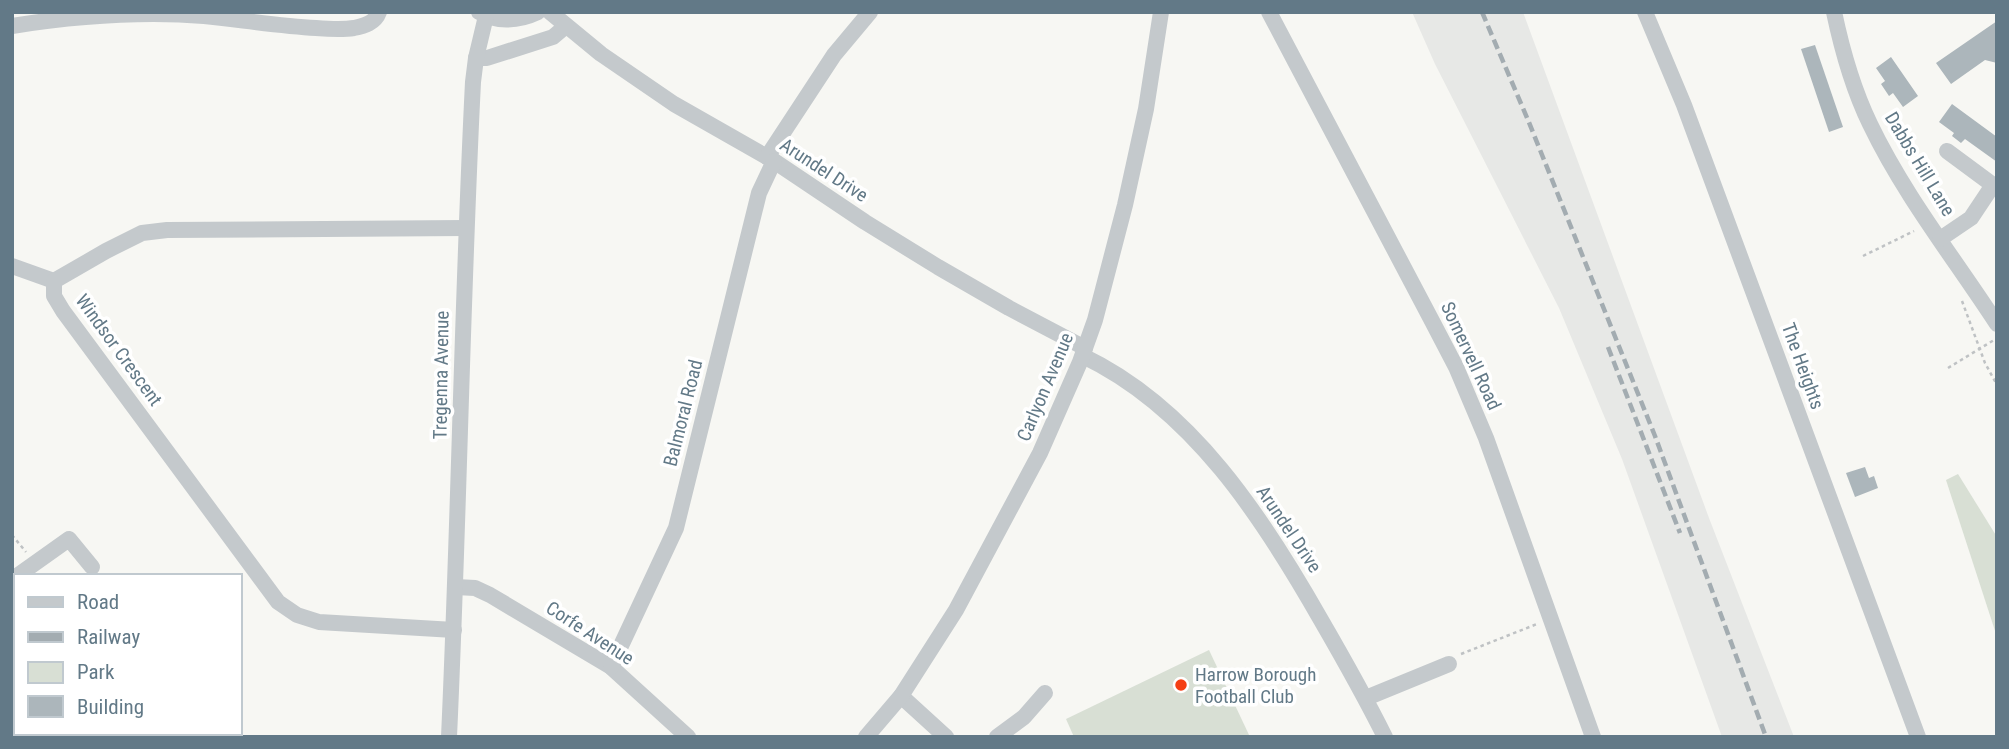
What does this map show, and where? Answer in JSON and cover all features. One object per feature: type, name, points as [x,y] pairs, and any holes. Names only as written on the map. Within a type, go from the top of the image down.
[{"type":"street","points":[[12,26],[64,18],[165,14],[205,16],[283,27],[354,28],[377,19],[379,12]]},
{"type":"street","points":[[483,14],[498,19],[517,19],[537,12]]},
{"type":"street","name":"Arundel Drive","points":[[550,12],[595,50],[647,87],[771,159],[938,267],[1084,352],[1138,389],[1183,428],[1244,498],[1288,564],[1366,698],[1385,737]]},
{"type":"street","name":"Balmoral Road","points":[[611,667],[676,528],[759,193],[771,159],[820,75],[870,12]]},
{"type":"street","name":"Carlyon Avenue","points":[[866,737],[901,696],[957,610],[1040,453],[1084,352],[1095,320],[1128,192],[1146,109],[1161,12]]},
{"type":"street","name":"Somervell Road","points":[[1269,12],[1456,368],[1486,438],[1593,737]]},
{"type":"street","name":"The Heights","points":[[1645,12],[1684,105],[1917,737]]},
{"type":"street","name":"Dabbs Hill Lane","points":[[1834,12],[1842,48],[1870,123],[1896,172],[1997,324]]},
{"type":"street","name":"Tregenna Avenue","points":[[449,737],[456,587],[465,228],[472,82],[483,14]]},
{"type":"street","points":[[476,58],[487,58],[554,37],[566,26]]},
{"type":"street","points":[[1940,239],[1971,218],[1995,187],[1947,151]]},
{"type":"street","name":"Windsor Crescent","points":[[454,630],[320,622],[297,615],[278,602],[63,311],[54,296],[54,281],[142,233],[167,230],[465,228]]},
{"type":"street","points":[[12,266],[54,281]]},
{"type":"street","points":[[19,574],[69,539],[92,567]]},
{"type":"street","name":"Corfe Avenue","points":[[456,587],[475,588],[490,595],[611,667],[688,737]]},
{"type":"street","points":[[1366,698],[1449,664]]},
{"type":"street","points":[[998,737],[1024,717],[1045,693]]},
{"type":"street","points":[[901,696],[946,737]]},
{"type":"path","points":[[1863,256],[1929,222]]},
{"type":"path","points":[[1968,281],[1959,291],[1980,349],[1997,385]]},
{"type":"path","points":[[1948,368],[1997,338]]},
{"type":"path","points":[[12,535],[34,563]]},
{"type":"path","points":[[1449,664],[1454,657],[1550,619]]},
{"type":"shaded area","points":[[1412,12],[1523,12],[1709,518],[1794,737],[1722,737],[1622,459],[1559,308],[1435,64]]},
{"type":"green space","points":[[1958,474],[1997,537],[1997,637],[1946,480]]},
{"type":"green space","name":"Harrow Borough Football Club","points":[[1209,650],[1250,737],[1074,737],[1066,719]]},
{"type":"building","points":[[1997,21],[1997,63],[1985,60],[1951,84],[1936,63]]},
{"type":"building","points":[[1815,45],[1843,127],[1829,132],[1801,49]]},
{"type":"building","points":[[1891,57],[1918,96],[1903,107],[1893,93],[1889,96],[1881,84],[1885,81],[1876,68]]},
{"type":"building","points":[[1952,104],[1997,137],[1997,162],[1965,139],[1961,143],[1952,136],[1954,133],[1939,122]]},
{"type":"building","points":[[1865,467],[1869,478],[1874,476],[1878,488],[1855,497],[1846,473]]},
{"type":"railway","points":[[1482,12],[1655,436],[1766,737]]},
{"type":"railway","points":[[1608,347],[1680,533]]},
{"type":"place","name":"Harrow Borough Football Club","points":[[1181,685]]}]
